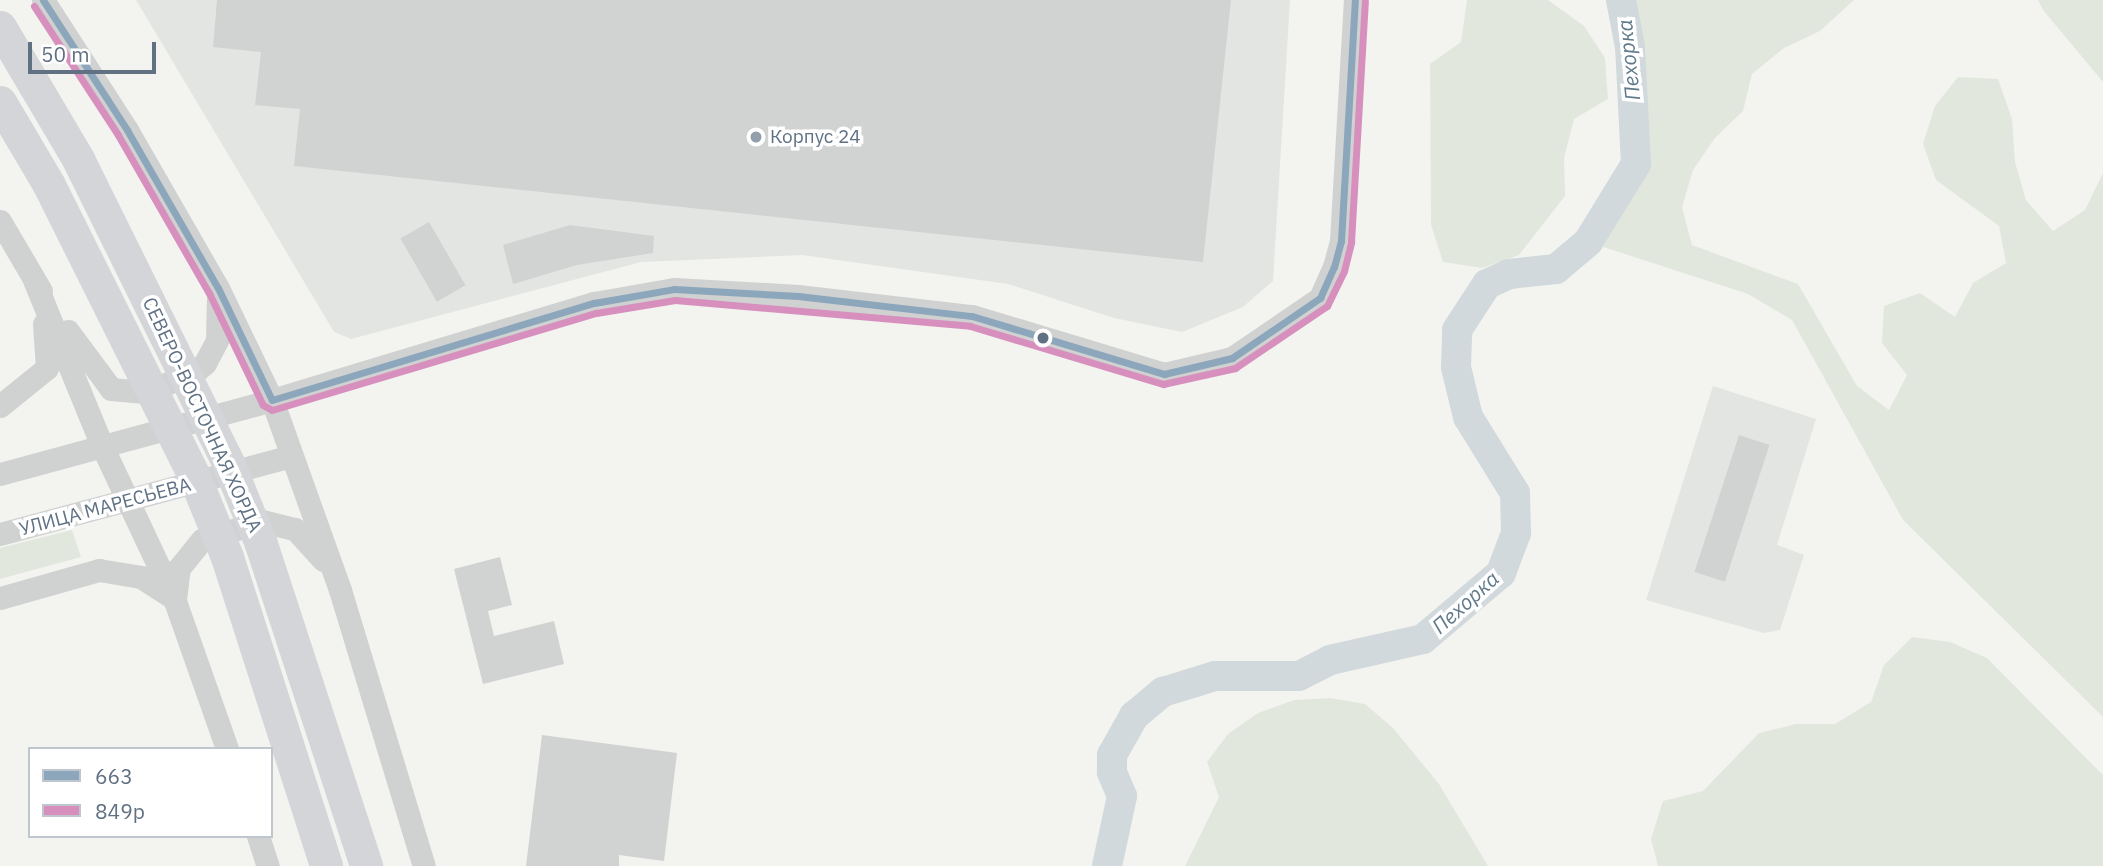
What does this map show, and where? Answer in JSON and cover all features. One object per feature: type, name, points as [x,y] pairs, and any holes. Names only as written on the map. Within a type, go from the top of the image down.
[{"type":"highway","name":"СЕВЕРО-ВОСТОЧНАЯ ХОРДА","points":[[0,27],[78,159],[154,309],[261,544],[366,866]]},
{"type":"highway","name":"СЕВЕРО-ВОСТОЧНАЯ ХОРДА","points":[[0,102],[121,326],[228,557],[326,866]]},
{"type":"street","points":[[43,0],[127,130],[218,288],[272,400],[341,590],[424,866]]},
{"type":"street","points":[[0,474],[103,449],[594,303],[674,289],[798,296],[972,316],[1164,374],[1232,358],[1320,298],[1334,267],[1341,241],[1356,0]]},
{"type":"street","points":[[0,221],[34,280],[90,366],[111,389],[132,393],[194,373],[205,363],[217,340],[218,288]]},
{"type":"street","points":[[0,406],[47,368],[49,350],[34,280]]},
{"type":"street","points":[[34,280],[103,449],[175,601],[226,747]]},
{"type":"street","name":"УЛИЦА МАРЕСЬЕВА","points":[[0,534],[128,502],[292,456]]},
{"type":"street","points":[[175,601],[179,568],[202,540],[262,521],[295,529],[315,548],[341,590]]},
{"type":"street","points":[[0,598],[99,570],[149,579],[175,601]]},
{"type":"street","points":[[259,838],[268,866]]},
{"type":"shaded area","name":"Корпус 24","points":[[136,0],[1290,0],[1273,281],[1243,307],[1182,332],[1114,318],[1008,284],[802,255],[641,262],[351,339],[334,332]]},
{"type":"shaded area","points":[[1467,0],[1548,0],[1584,26],[1605,58],[1608,99],[1574,119],[1564,158],[1565,196],[1519,255],[1482,268],[1443,262],[1431,225],[1430,64],[1461,42]]},
{"type":"shaded area","points":[[1621,0],[1854,0],[1820,31],[1784,48],[1752,74],[1743,111],[1715,138],[1693,170],[1682,207],[1692,245],[1798,284],[1857,386],[1889,410],[1907,375],[1882,343],[1884,306],[1920,293],[1955,317],[1973,283],[2006,263],[1999,226],[1936,180],[1923,144],[1935,106],[1958,77],[1998,79],[2012,119],[2015,162],[2026,200],[2053,231],[2085,210],[2103,173],[2103,717],[1903,520],[1792,320],[1748,294],[1588,242],[1636,164],[1630,47]]},
{"type":"shaded area","points":[[2038,0],[2103,0],[2103,82],[2043,10]]},
{"type":"shaded area","points":[[1713,386],[1816,419],[1777,545],[1804,555],[1780,630],[1764,633],[1646,600]]},
{"type":"shaded area","points":[[72,530],[81,557],[0,579],[0,548]]},
{"type":"shaded area","points":[[1912,637],[1950,642],[1987,658],[2103,775],[2103,866],[1658,866],[1651,839],[1663,801],[1703,791],[1759,733],[1796,724],[1835,724],[1871,702],[1884,665]]},
{"type":"shaded area","points":[[1330,698],[1365,704],[1393,728],[1439,784],[1488,866],[1185,866],[1219,797],[1207,762],[1228,734],[1258,713],[1294,700]]},
{"type":"building","name":"Корпус 24","points":[[217,0],[1231,0],[1203,262],[294,166],[300,109],[255,105],[261,52],[213,47]]},
{"type":"building","points":[[429,222],[466,285],[437,302],[400,238]]},
{"type":"building","points":[[570,225],[654,236],[653,253],[577,265],[513,284],[503,245]]},
{"type":"building","points":[[1739,435],[1769,445],[1725,582],[1695,572]]},
{"type":"building","points":[[500,557],[512,605],[488,611],[494,636],[554,621],[564,664],[483,684],[454,569]]},
{"type":"building","points":[[542,735],[677,753],[664,861],[619,855],[619,866],[526,866]]},
{"type":"waterway","name":"Пехорка","points":[[1107,866],[1122,796],[1112,772],[1112,755],[1134,716],[1163,692],[1215,676],[1299,676],[1330,660],[1423,639],[1501,573],[1516,533],[1515,493],[1468,417],[1456,367],[1457,330],[1487,284],[1509,274],[1556,269],[1588,242],[1636,164],[1630,47],[1621,0]]},
{"type":"transit line","name":"663","points":[[43,0],[127,130],[218,288],[272,400],[594,303],[674,289],[798,296],[972,316],[1164,374],[1232,358],[1320,298],[1334,267],[1341,241],[1355,0]]},
{"type":"transit line","name":"849р","points":[[34,6],[118,135],[209,293],[263,405],[272,410],[596,313],[675,300],[970,326],[1163,384],[1235,368],[1327,306],[1344,271],[1351,242],[1365,1]]},
{"type":"place","name":"Корпус 24","points":[[756,137]]}]
